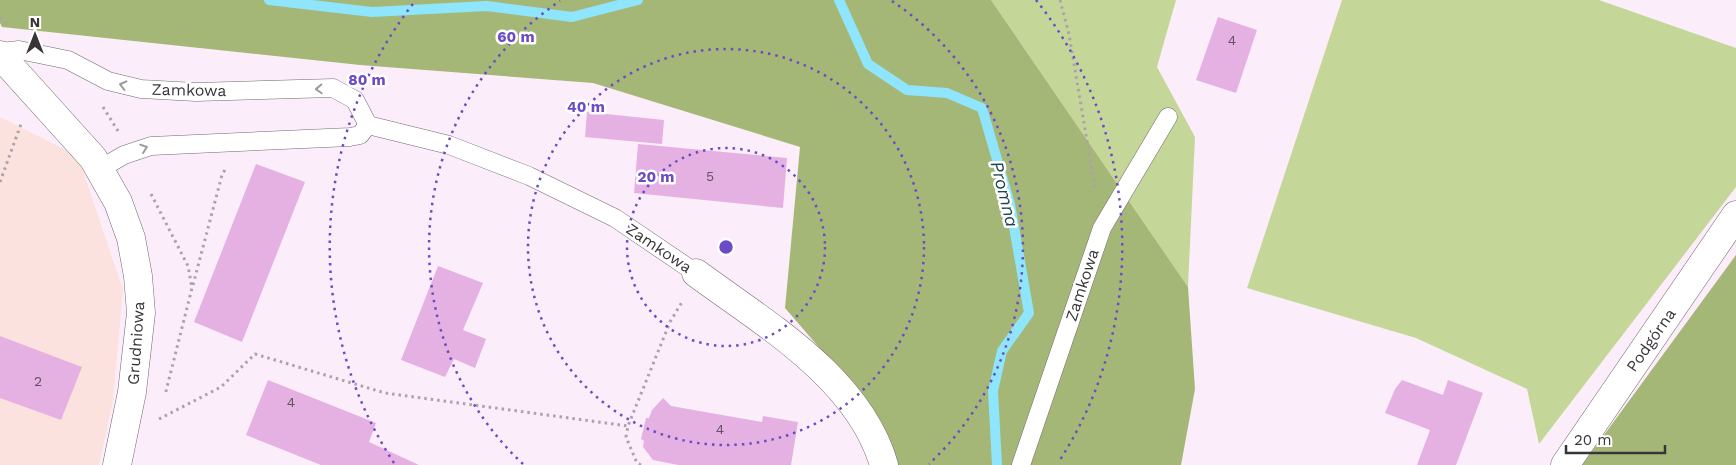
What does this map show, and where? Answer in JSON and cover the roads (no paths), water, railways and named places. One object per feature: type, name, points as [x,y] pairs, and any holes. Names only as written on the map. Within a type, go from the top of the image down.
[{"type":"street","name":"Grudniowa","points":[[0,53],[93,158],[118,202],[131,238],[138,276],[141,313],[132,392],[117,465]]},
{"type":"street","name":"Podgórna","points":[[1565,465],[1736,215]]},
{"type":"street","name":"Zamkowa","points":[[696,273],[806,354],[838,387],[869,427],[884,465]]},
{"type":"lane","name":"Zamkowa","points":[[0,53],[19,50],[68,60],[108,81],[141,89],[196,92],[333,88],[355,100],[368,125],[448,145],[528,176],[614,218],[696,273]]},
{"type":"lane","name":"Zamkowa","points":[[1021,465],[1102,228],[1168,117]]},
{"type":"lane","points":[[100,169],[124,155],[151,146],[350,137],[360,134],[368,125]]},
{"type":"waterway","points":[[269,0],[372,12],[487,6],[572,17],[638,0]]},
{"type":"waterway","name":"Promna","points":[[839,0],[868,64],[907,90],[947,93],[982,108],[1010,204],[1029,313],[1002,351],[993,391],[997,465]]}]
